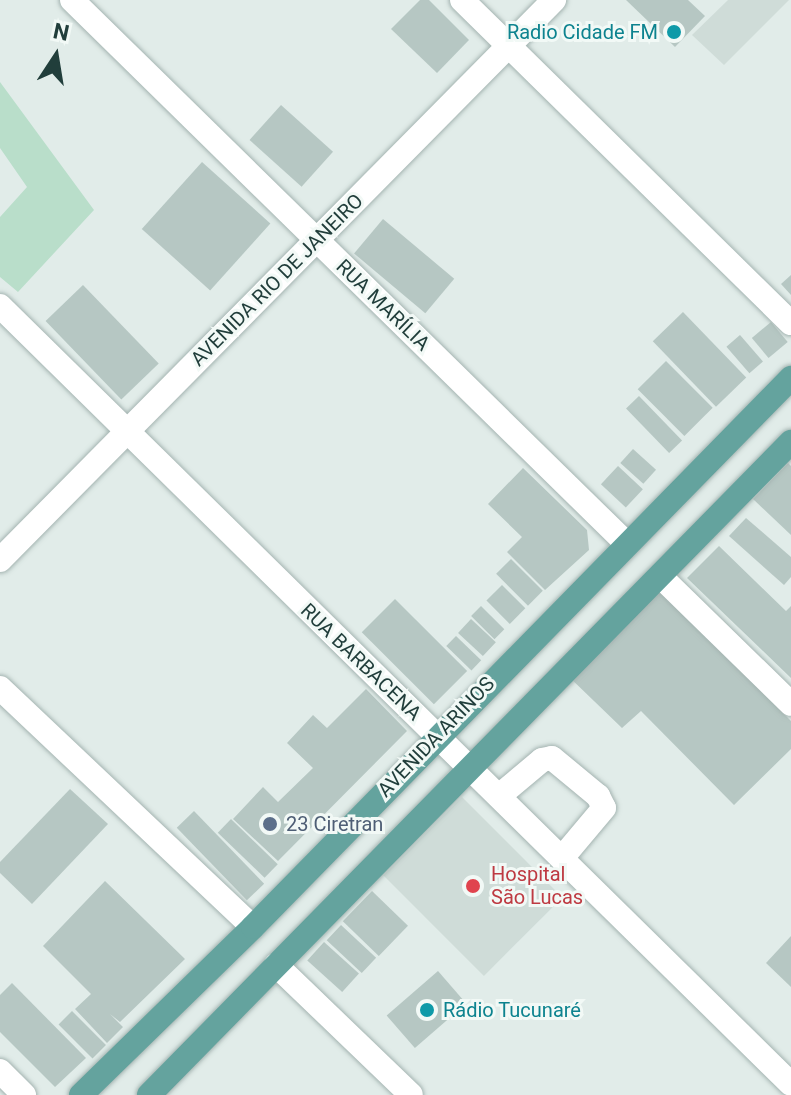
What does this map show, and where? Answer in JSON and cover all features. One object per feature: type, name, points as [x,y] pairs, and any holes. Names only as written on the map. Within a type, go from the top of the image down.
[{"type":"main road","name":"AVENIDA ARINOS","points":[[81,1095],[253,927],[791,378]]},
{"type":"main road","points":[[149,1095],[791,442]]},
{"type":"street","name":"RUA MARÍLIA","points":[[72,0],[627,544]]},
{"type":"street","points":[[462,0],[791,323]]},
{"type":"street","name":"AVENIDA RIO DE JANEIRO","points":[[0,560],[554,0]]},
{"type":"street","name":"RUA BARBACENA","points":[[0,306],[791,1084]]},
{"type":"street","points":[[660,576],[791,704]]},
{"type":"street","points":[[0,688],[253,927]]},
{"type":"street","points":[[499,796],[542,760],[552,758],[598,796],[604,808],[562,858]]},
{"type":"street","points":[[276,965],[411,1095]]},
{"type":"street","points":[[0,1071],[24,1095]]},
{"type":"street","points":[[779,1095],[791,1084]]},
{"type":"shaded area","points":[[728,0],[789,0],[724,65],[692,35]]},
{"type":"shaded area","name":"Hospital São Lucas","points":[[462,797],[562,897],[484,976],[384,875]]},
{"type":"green space","points":[[0,82],[94,210],[18,292],[0,277],[0,217],[27,187],[0,148]]},
{"type":"building","points":[[420,0],[429,0],[469,40],[437,73],[391,29]]},
{"type":"building","name":"Radio Cidade FM","points":[[626,0],[688,0],[705,16],[675,47]]},
{"type":"building","points":[[281,105],[333,152],[302,187],[250,140]]},
{"type":"building","points":[[202,162],[270,224],[210,290],[142,229]]},
{"type":"building","points":[[383,219],[454,279],[425,313],[354,253]]},
{"type":"building","points":[[791,275],[791,295],[781,284]]},
{"type":"building","points":[[83,285],[159,363],[121,400],[46,321]]},
{"type":"building","points":[[683,312],[746,377],[716,407],[653,341]]},
{"type":"building","points":[[771,322],[788,342],[769,358],[752,338]]},
{"type":"building","points":[[740,335],[763,361],[749,373],[726,347]]},
{"type":"building","points":[[666,361],[713,408],[684,436],[638,389]]},
{"type":"building","points":[[639,396],[682,441],[669,453],[626,409]]},
{"type":"building","points":[[633,449],[656,470],[643,484],[620,463]]},
{"type":"building","points":[[788,463],[791,466],[791,535],[753,499]]},
{"type":"building","points":[[618,466],[643,489],[626,507],[601,484]]},
{"type":"building","points":[[523,468],[587,530],[589,550],[545,590],[507,552],[522,537],[488,504]]},
{"type":"building","points":[[746,518],[791,557],[791,577],[784,585],[729,536]]},
{"type":"building","points":[[719,546],[786,611],[791,606],[791,678],[687,578]]},
{"type":"building","points":[[511,559],[543,591],[528,606],[496,574]]},
{"type":"building","points":[[502,585],[525,608],[510,624],[486,601]]},
{"type":"building","points":[[658,587],[791,721],[791,749],[734,805],[641,711],[622,728],[566,674]]},
{"type":"building","points":[[395,599],[467,671],[434,704],[362,632]]},
{"type":"building","points":[[481,606],[504,629],[494,639],[471,616]]},
{"type":"building","points":[[471,619],[496,642],[483,656],[458,633]]},
{"type":"building","points":[[456,636],[481,660],[471,670],[446,646]]},
{"type":"building","points":[[366,689],[407,731],[278,861],[233,819],[263,787],[278,802],[313,768],[287,743],[313,715],[327,728]]},
{"type":"building","points":[[70,789],[108,824],[32,904],[0,873],[0,862]]},
{"type":"building","points":[[194,811],[264,884],[247,900],[177,828]]},
{"type":"building","points":[[231,819],[278,864],[265,878],[218,833]]},
{"type":"building","points":[[105,881],[185,959],[120,1022],[110,1014],[123,1027],[107,1043],[75,1009],[91,994],[43,946]]},
{"type":"building","points":[[372,891],[408,926],[379,956],[343,921]]},
{"type":"building","points":[[341,925],[376,958],[362,973],[327,940]]},
{"type":"building","points":[[791,936],[791,987],[766,963]]},
{"type":"building","points":[[324,942],[359,973],[342,992],[307,961]]},
{"type":"building","name":"Rádio Tucunaré","points":[[438,971],[466,1003],[415,1048],[387,1016]]},
{"type":"building","points":[[12,983],[86,1058],[55,1087],[0,1032],[0,995]]},
{"type":"building","points":[[72,1011],[106,1045],[93,1058],[59,1024]]},
{"type":"place","name":"Radio Cidade FM","points":[[674,32]]},
{"type":"place","name":"23 Ciretran","points":[[270,824]]},
{"type":"place","name":"Hospital São Lucas","points":[[473,886]]},
{"type":"place","name":"Rádio Tucunaré","points":[[427,1010]]}]
